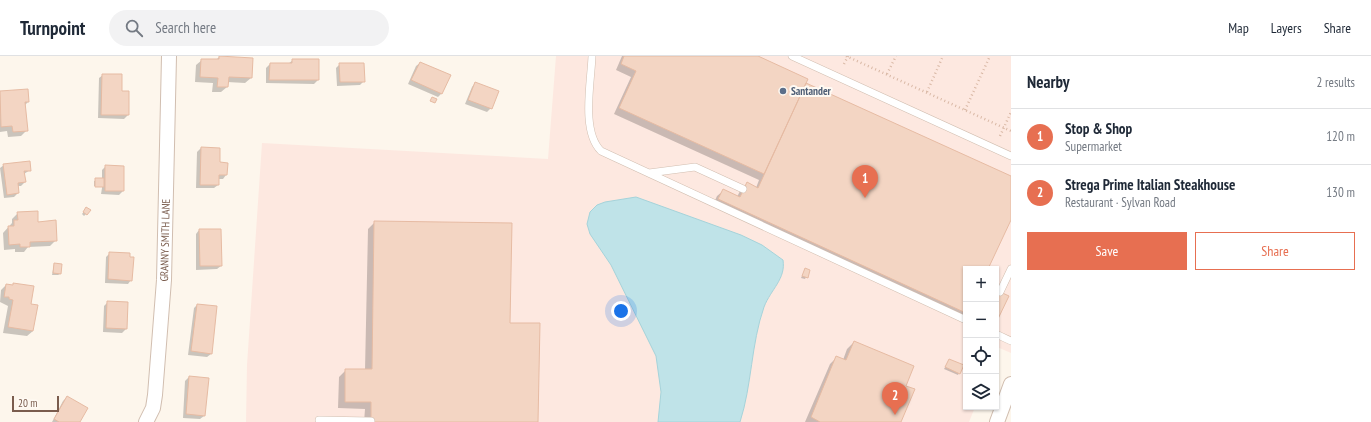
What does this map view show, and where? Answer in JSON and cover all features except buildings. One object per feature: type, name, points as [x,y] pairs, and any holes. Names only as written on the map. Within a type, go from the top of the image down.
[{"type":"street","name":"GRANNY SMITH LANE","points":[[146,422],[153,408],[155,395],[164,280],[169,56]]},
{"type":"street","points":[[997,422],[1011,384]]},
{"type":"lane","points":[[592,56],[589,127],[595,146],[606,155],[649,173],[723,209],[963,319]]},
{"type":"lane","points":[[792,56],[1011,156]]},
{"type":"lane","points":[[649,173],[695,167],[744,189]]},
{"type":"lane","points":[[1000,292],[1011,269]]},
{"type":"lane","points":[[999,335],[1011,341]]},
{"type":"lane","points":[[319,420],[371,421]]},
{"type":"path","points":[[844,64],[847,56],[1011,131]]},
{"type":"path","points":[[887,74],[896,56]]},
{"type":"path","points":[[927,92],[943,56]]},
{"type":"path","points":[[965,110],[990,56]]},
{"type":"path","points":[[1000,136],[1011,112]]},
{"type":"shaded area","points":[[556,56],[1011,56],[1011,353],[999,348],[999,266],[963,266],[963,410],[974,410],[969,422],[246,422],[247,365],[262,143],[548,159]]},
{"type":"water","points":[[636,197],[741,235],[762,245],[783,260],[782,273],[764,307],[756,335],[747,394],[740,422],[658,422],[661,392],[656,356],[611,265],[590,234],[587,224],[590,212],[597,205],[605,202]]},
{"type":"place","name":"Santander","points":[[783,91]]},
{"type":"place","name":"Stop & Shop","points":[[865,198]]},
{"type":"place","name":"Strega Prime Italian Steakhouse","points":[[895,415]]}]
